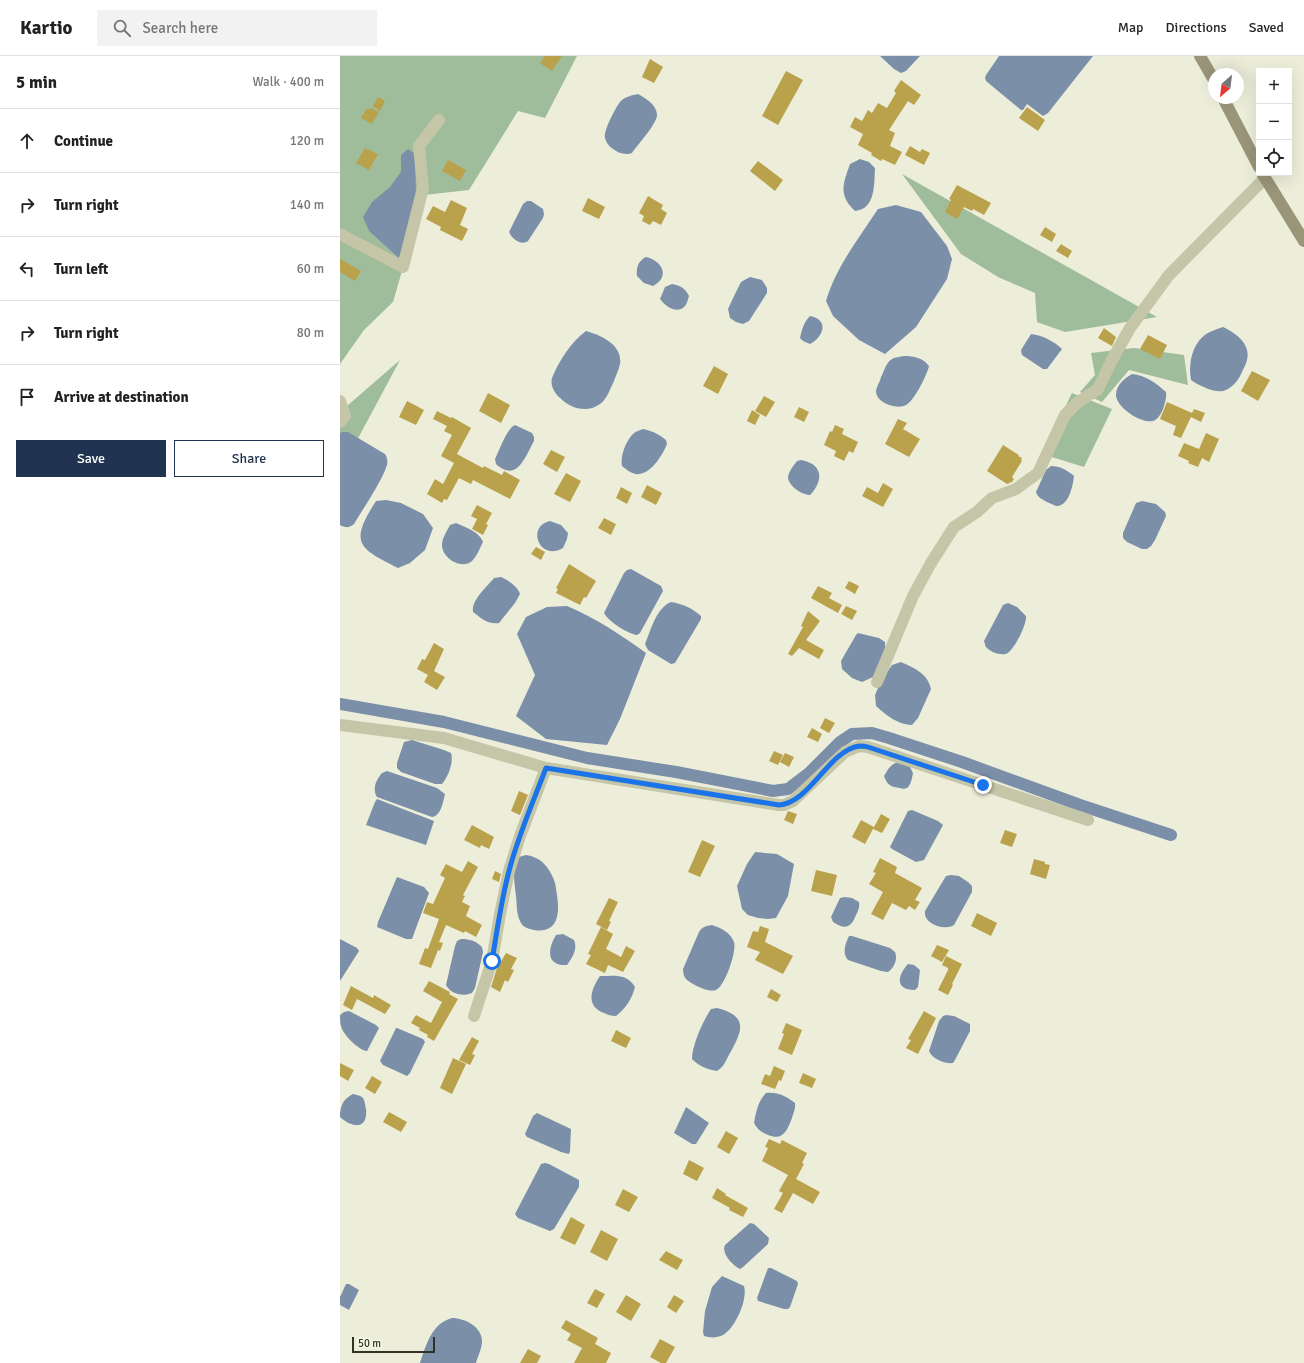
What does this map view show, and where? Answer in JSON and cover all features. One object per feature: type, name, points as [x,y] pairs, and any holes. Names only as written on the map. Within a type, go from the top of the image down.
[{"type":"main road","points":[[1200,56],[1208,70]]},
{"type":"main road","points":[[1226,104],[1256,161]]},
{"type":"main road","points":[[1264,176],[1304,241]]},
{"type":"street","points":[[340,234],[403,267],[423,188],[419,146],[439,120]]},
{"type":"street","points":[[877,682],[913,596],[930,563],[954,528],[977,512],[992,498],[1016,489],[1038,473],[1065,415],[1077,403],[1098,389],[1130,328],[1169,275],[1262,176]]},
{"type":"street","points":[[340,401],[345,416],[340,422]]},
{"type":"street","points":[[340,725],[444,738],[546,768],[779,805],[784,805],[794,801],[845,752],[859,746],[868,747],[1088,820]]},
{"type":"street","points":[[474,1016],[492,961],[509,871],[520,836],[546,768]]},
{"type":"green space","points":[[340,56],[577,56],[545,118],[518,111],[469,190],[424,195],[393,302],[364,330],[340,364]]},
{"type":"green space","points":[[902,174],[1157,317],[1065,332],[1037,322],[1035,293],[998,277],[961,254]]},
{"type":"green space","points":[[1134,348],[1184,355],[1188,385],[1129,370],[1102,402],[1080,392],[1095,375],[1091,353]]},
{"type":"green space","points":[[400,360],[340,472],[340,412]]},
{"type":"green space","points":[[1072,393],[1112,409],[1084,467],[1042,454]]},
{"type":"water","points":[[880,56],[920,56],[906,71],[901,73],[894,69]]},
{"type":"water","points":[[999,56],[1093,56],[1048,113],[1043,116],[1027,104],[1023,110],[1021,110],[986,81],[986,75]]},
{"type":"water","points":[[638,94],[647,99],[655,107],[657,114],[656,118],[651,128],[632,153],[620,153],[606,142],[606,130],[613,113],[621,101],[624,98]]},
{"type":"water","points":[[408,149],[415,154],[416,199],[405,245],[399,258],[369,231],[363,217],[372,202],[390,187],[401,172],[401,155]]},
{"type":"water","points":[[860,159],[869,162],[875,168],[874,188],[867,206],[855,211],[846,200],[844,194],[844,183],[850,164]]},
{"type":"water","points":[[527,201],[531,201],[543,209],[544,214],[528,241],[522,243],[514,239],[509,232],[523,204]]},
{"type":"water","points":[[896,205],[921,212],[947,246],[952,259],[947,279],[916,327],[885,354],[859,340],[833,316],[826,301],[830,288],[842,265],[878,209]]},
{"type":"water","points":[[646,257],[657,262],[663,274],[658,282],[653,286],[644,283],[637,276],[638,265]]},
{"type":"water","points":[[750,277],[762,280],[767,288],[767,293],[749,321],[743,324],[730,318],[728,309],[741,282]]},
{"type":"water","points":[[672,284],[682,288],[689,296],[686,305],[682,309],[675,310],[668,307],[660,299],[665,287]]},
{"type":"water","points":[[810,316],[820,321],[822,329],[815,341],[810,344],[800,338],[806,321]]},
{"type":"water","points":[[1223,327],[1233,332],[1245,344],[1248,354],[1246,364],[1236,382],[1231,387],[1223,391],[1215,391],[1191,380],[1190,367],[1194,349],[1201,338],[1214,330]]},
{"type":"water","points":[[586,331],[598,335],[610,342],[615,346],[620,357],[620,364],[608,394],[600,404],[589,409],[573,407],[563,401],[554,391],[552,386],[552,378],[566,352]]},
{"type":"water","points":[[1031,334],[1048,339],[1062,349],[1047,369],[1043,369],[1022,355],[1021,350]]},
{"type":"water","points":[[904,356],[918,358],[929,366],[920,387],[913,398],[906,405],[898,407],[888,404],[880,399],[877,396],[876,390],[888,362],[893,358]]},
{"type":"water","points":[[1132,374],[1150,380],[1166,392],[1166,399],[1161,413],[1159,417],[1153,421],[1142,420],[1130,414],[1120,405],[1117,400],[1116,391],[1119,385]]},
{"type":"water","points":[[515,425],[532,433],[534,441],[520,466],[510,471],[503,469],[496,464],[495,459],[506,435]]},
{"type":"water","points":[[643,429],[661,436],[666,440],[667,444],[660,458],[653,467],[644,473],[635,474],[622,466],[622,458],[626,444],[631,436],[635,432]]},
{"type":"water","points":[[342,432],[348,432],[385,454],[387,458],[387,465],[372,495],[354,524],[347,527],[340,525],[340,434]]},
{"type":"water","points":[[801,460],[814,465],[819,473],[818,484],[810,495],[796,490],[788,478],[789,473],[797,461]]},
{"type":"water","points":[[1051,466],[1063,469],[1074,476],[1070,495],[1064,503],[1056,506],[1039,497],[1036,492],[1046,470]]},
{"type":"water","points":[[386,500],[401,503],[423,514],[433,528],[425,550],[410,563],[398,568],[374,555],[366,549],[362,543],[362,526],[368,515],[376,501]]},
{"type":"water","points":[[1142,501],[1156,504],[1165,512],[1166,516],[1155,540],[1147,549],[1142,549],[1127,542],[1123,538],[1123,533],[1136,503]]},
{"type":"water","points":[[550,521],[561,525],[568,533],[563,548],[555,551],[547,550],[538,542],[537,535],[539,529],[543,524]]},
{"type":"water","points":[[456,523],[479,535],[483,542],[475,557],[468,563],[463,564],[453,561],[445,554],[443,550],[442,542],[445,535],[450,525]]},
{"type":"water","points":[[631,569],[661,586],[663,591],[640,633],[637,635],[619,627],[604,613],[624,573]]},
{"type":"water","points":[[501,577],[512,584],[520,594],[515,603],[499,623],[491,623],[473,612],[473,607],[477,598],[494,578]]},
{"type":"water","points":[[671,602],[691,609],[701,616],[701,619],[675,663],[671,664],[648,650],[645,644],[661,609]]},
{"type":"water","points":[[1008,603],[1017,607],[1026,616],[1026,620],[1012,649],[1007,653],[998,654],[988,649],[984,641],[1003,605]]},
{"type":"water","points":[[567,606],[608,627],[646,653],[620,719],[607,745],[546,739],[516,716],[535,675],[517,634],[526,617],[547,607]]},
{"type":"water","points":[[858,633],[879,638],[885,642],[885,650],[873,677],[862,682],[852,678],[842,669],[841,661]]},
{"type":"water","points":[[901,662],[916,669],[924,675],[931,689],[918,718],[912,725],[907,725],[897,721],[876,706],[875,695],[882,679],[892,665]]},
{"type":"water","points":[[412,740],[451,753],[452,761],[450,769],[442,784],[435,784],[401,772],[397,768],[397,763],[404,742]]},
{"type":"water","points":[[900,762],[910,767],[913,773],[909,785],[905,789],[890,785],[886,782],[884,776],[892,765]]},
{"type":"water","points":[[387,771],[437,788],[445,794],[438,814],[432,817],[377,797],[375,791],[376,782],[382,773]]},
{"type":"water","points":[[377,799],[434,821],[426,845],[366,825]]},
{"type":"water","points":[[912,810],[938,821],[943,825],[924,860],[916,862],[890,847],[908,811]]},
{"type":"water","points":[[755,852],[777,854],[794,864],[788,896],[776,918],[758,918],[748,915],[742,909],[737,886],[747,864]]},
{"type":"water","points":[[526,855],[536,858],[544,863],[555,882],[558,909],[556,921],[553,926],[548,929],[534,930],[525,927],[518,917],[514,872],[519,857]]},
{"type":"water","points":[[946,876],[959,876],[968,882],[972,886],[972,892],[954,925],[950,927],[940,927],[927,920],[925,911]]},
{"type":"water","points":[[397,877],[424,887],[429,893],[412,939],[406,939],[377,927]]},
{"type":"water","points":[[840,898],[852,898],[859,902],[859,906],[852,923],[844,927],[833,922],[831,917]]},
{"type":"water","points":[[712,925],[728,933],[734,942],[734,953],[730,968],[723,982],[716,990],[705,989],[692,984],[685,977],[683,969],[699,932],[704,927]]},
{"type":"water","points":[[563,934],[574,940],[575,943],[574,953],[567,965],[555,963],[550,955],[551,945],[556,935]]},
{"type":"water","points":[[849,936],[890,948],[896,955],[896,960],[892,968],[888,972],[881,971],[848,960],[845,955],[845,949]]},
{"type":"water","points":[[340,939],[357,948],[359,951],[340,981]]},
{"type":"water","points":[[461,939],[470,940],[477,943],[482,947],[483,952],[475,988],[472,993],[464,995],[454,993],[446,985],[455,946],[457,941]]},
{"type":"water","points":[[908,964],[914,965],[920,970],[918,987],[915,990],[904,988],[900,982],[902,973]]},
{"type":"water","points":[[600,976],[624,977],[628,979],[635,987],[628,1003],[616,1016],[608,1015],[598,1010],[592,1002],[592,992]]},
{"type":"water","points":[[717,1008],[734,1015],[740,1025],[740,1031],[723,1065],[717,1071],[698,1064],[692,1059],[692,1053],[698,1033],[711,1009]]},
{"type":"water","points":[[349,1011],[379,1028],[367,1051],[360,1048],[347,1037],[342,1029],[340,1015]]},
{"type":"water","points":[[946,1015],[954,1016],[970,1024],[970,1031],[953,1063],[946,1063],[939,1060],[929,1051],[939,1021]]},
{"type":"water","points":[[396,1028],[423,1039],[425,1042],[410,1073],[407,1076],[383,1065],[380,1061]]},
{"type":"water","points":[[766,1093],[782,1095],[795,1103],[795,1109],[790,1123],[784,1134],[781,1136],[773,1137],[766,1134],[758,1129],[754,1123],[759,1103]]},
{"type":"water","points":[[353,1094],[362,1097],[366,1109],[364,1121],[362,1124],[358,1125],[349,1123],[340,1117],[343,1103]]},
{"type":"water","points":[[686,1107],[709,1123],[696,1144],[692,1144],[674,1133]]},
{"type":"water","points":[[537,1113],[571,1129],[569,1154],[527,1137],[525,1134],[533,1116]]},
{"type":"water","points":[[545,1163],[579,1180],[579,1187],[554,1229],[550,1231],[518,1218],[515,1214],[541,1164]]},
{"type":"water","points":[[750,1223],[754,1224],[769,1238],[768,1244],[740,1269],[728,1258],[724,1248],[725,1245]]},
{"type":"water","points":[[768,1268],[771,1268],[797,1281],[798,1284],[788,1309],[758,1301],[757,1298]]},
{"type":"water","points":[[722,1276],[744,1286],[744,1299],[740,1313],[728,1331],[718,1337],[706,1337],[704,1336],[703,1332],[705,1311],[712,1287]]},
{"type":"water","points":[[346,1284],[349,1284],[359,1290],[349,1310],[340,1305],[340,1297]]},
{"type":"water","points":[[452,1318],[457,1318],[472,1324],[479,1332],[482,1344],[476,1363],[420,1363],[427,1342],[435,1330],[439,1325]]},
{"type":"building","points":[[545,56],[562,56],[552,71],[540,63]]},
{"type":"building","points":[[650,59],[663,67],[654,83],[642,77]]},
{"type":"building","points":[[786,71],[803,80],[778,125],[762,116]]},
{"type":"building","points":[[901,80],[921,95],[914,105],[908,101],[889,130],[895,133],[890,146],[902,152],[895,165],[882,159],[881,161],[871,155],[872,153],[858,145],[863,134],[850,127],[855,117],[862,121],[868,110],[872,113],[878,103],[887,108],[896,93],[894,91]]},
{"type":"building","points":[[378,97],[385,101],[380,111],[373,106]]},
{"type":"building","points":[[1027,107],[1045,120],[1038,131],[1019,118]]},
{"type":"building","points":[[367,108],[370,110],[371,108],[379,112],[372,124],[361,118]]},
{"type":"building","points":[[910,146],[920,152],[922,149],[930,153],[924,165],[905,155]]},
{"type":"building","points":[[365,148],[378,154],[369,170],[356,163]]},
{"type":"building","points":[[448,160],[466,170],[460,181],[442,171]]},
{"type":"building","points":[[758,161],[783,180],[775,191],[750,171]]},
{"type":"building","points":[[957,185],[991,203],[984,215],[973,209],[972,211],[964,207],[957,219],[945,212],[951,200],[949,199]]},
{"type":"building","points":[[648,196],[663,205],[661,209],[667,213],[661,225],[653,221],[650,225],[642,221],[644,216],[639,213]]},
{"type":"building","points":[[588,198],[605,207],[599,219],[582,211]]},
{"type":"building","points":[[451,200],[467,208],[460,225],[468,229],[462,241],[440,230],[441,227],[426,219],[433,206],[445,212]]},
{"type":"building","points":[[1045,227],[1056,234],[1052,242],[1040,235]]},
{"type":"building","points":[[1061,244],[1072,251],[1068,258],[1056,251]]},
{"type":"building","points":[[340,259],[361,271],[355,281],[340,272]]},
{"type":"building","points":[[1104,328],[1116,337],[1112,346],[1098,338]]},
{"type":"building","points":[[1148,335],[1167,345],[1160,359],[1140,349]]},
{"type":"building","points":[[714,366],[728,374],[718,394],[703,386]]},
{"type":"building","points":[[1252,371],[1270,380],[1258,401],[1241,391]]},
{"type":"building","points":[[488,393],[510,405],[501,423],[479,411]]},
{"type":"building","points":[[764,396],[775,402],[766,417],[755,411]]},
{"type":"building","points":[[407,401],[424,410],[416,425],[399,417]]},
{"type":"building","points":[[1167,402],[1192,413],[1194,409],[1205,413],[1201,422],[1191,417],[1181,438],[1173,435],[1176,426],[1160,419]]},
{"type":"building","points":[[799,407],[809,412],[804,422],[794,417]]},
{"type":"building","points":[[752,410],[760,415],[755,425],[747,421]]},
{"type":"building","points":[[437,411],[451,418],[452,417],[471,428],[457,454],[483,468],[484,466],[502,475],[504,471],[520,480],[510,499],[473,480],[471,484],[459,478],[447,500],[444,499],[442,503],[427,494],[435,479],[443,484],[454,463],[441,456],[452,435],[444,431],[447,426],[433,419]]},
{"type":"building","points":[[898,419],[907,423],[903,429],[920,439],[909,457],[885,444]]},
{"type":"building","points":[[835,425],[844,429],[842,434],[858,442],[853,453],[849,451],[844,461],[834,456],[836,451],[824,445],[830,431],[832,432]]},
{"type":"building","points":[[1206,433],[1219,439],[1209,462],[1202,458],[1198,467],[1188,463],[1189,461],[1178,456],[1184,443],[1199,449]]},
{"type":"building","points":[[1003,445],[1022,458],[1022,461],[1012,477],[1014,479],[1012,482],[1007,484],[987,471]]},
{"type":"building","points":[[551,450],[565,457],[557,472],[543,464]]},
{"type":"building","points":[[566,473],[581,481],[570,502],[554,494]]},
{"type":"building","points":[[883,483],[893,489],[883,507],[862,496],[867,487],[878,493]]},
{"type":"building","points":[[647,485],[662,493],[656,505],[641,497]]},
{"type":"building","points":[[621,487],[632,493],[627,504],[616,498]]},
{"type":"building","points":[[477,505],[492,513],[486,524],[488,525],[483,535],[472,529],[477,519],[471,516]]},
{"type":"building","points":[[604,518],[616,524],[611,535],[598,528]]},
{"type":"building","points":[[536,547],[545,552],[541,560],[531,554]]},
{"type":"building","points":[[569,564],[596,581],[580,605],[556,593],[558,589],[556,588]]},
{"type":"building","points":[[849,581],[859,586],[855,594],[845,588]]},
{"type":"building","points":[[818,586],[832,593],[829,598],[842,605],[838,613],[811,598]]},
{"type":"building","points":[[846,606],[857,611],[852,620],[841,614]]},
{"type":"building","points":[[808,611],[820,621],[806,640],[824,650],[819,659],[799,648],[792,656],[788,654],[803,627],[801,626]]},
{"type":"building","points":[[434,643],[444,649],[434,671],[445,677],[437,690],[424,682],[428,675],[417,669],[422,659],[425,660]]},
{"type":"building","points":[[825,718],[835,723],[829,733],[820,728]]},
{"type":"building","points":[[812,728],[822,734],[818,742],[807,737]]},
{"type":"building","points":[[774,751],[783,755],[778,765],[769,761]]},
{"type":"building","points":[[785,753],[794,757],[789,767],[780,762]]},
{"type":"building","points":[[519,791],[528,795],[520,815],[511,811]]},
{"type":"building","points":[[788,811],[797,814],[793,824],[784,820]]},
{"type":"building","points":[[881,814],[890,819],[882,833],[873,829]]},
{"type":"building","points":[[861,820],[874,827],[865,844],[852,837]]},
{"type":"building","points":[[472,825],[494,837],[489,849],[481,845],[480,848],[464,840]]},
{"type":"building","points":[[1005,830],[1017,834],[1012,847],[1000,843]]},
{"type":"building","points":[[702,840],[715,846],[700,877],[688,872]]},
{"type":"building","points":[[880,858],[897,867],[895,873],[922,888],[915,900],[920,902],[915,910],[909,906],[906,910],[892,903],[883,920],[871,914],[883,892],[869,884],[876,873],[873,872]]},
{"type":"building","points":[[1034,859],[1050,865],[1046,879],[1030,874]]},
{"type":"building","points":[[468,861],[478,867],[463,895],[465,896],[462,902],[470,906],[466,916],[482,925],[476,937],[465,931],[464,933],[446,925],[439,942],[443,943],[440,951],[438,950],[431,968],[419,964],[425,948],[428,949],[439,919],[423,913],[427,902],[433,904],[445,878],[440,875],[446,864],[462,872]]},
{"type":"building","points":[[816,870],[837,875],[832,896],[811,891]]},
{"type":"building","points":[[495,871],[501,874],[499,882],[492,879]]},
{"type":"building","points":[[609,898],[618,902],[609,921],[611,922],[607,930],[596,924]]},
{"type":"building","points":[[977,913],[997,923],[991,936],[971,926]]},
{"type":"building","points":[[760,926],[769,929],[765,942],[793,956],[783,974],[755,960],[760,952],[747,947],[753,931],[758,932]]},
{"type":"building","points":[[601,927],[613,934],[606,949],[621,957],[626,946],[635,951],[623,972],[608,965],[605,973],[586,964],[591,955],[588,954]]},
{"type":"building","points":[[937,945],[949,950],[942,962],[931,956]]},
{"type":"building","points":[[506,953],[517,958],[511,969],[514,970],[508,982],[505,980],[500,992],[491,987],[497,968]]},
{"type":"building","points":[[946,956],[962,964],[948,995],[938,990],[948,970],[948,968],[942,965]]},
{"type":"building","points":[[429,981],[450,992],[449,994],[458,999],[434,1041],[427,1037],[428,1035],[419,1030],[420,1028],[411,1023],[416,1015],[431,1023],[442,1002],[423,991]]},
{"type":"building","points":[[351,986],[373,998],[374,995],[391,1005],[385,1014],[357,999],[352,1010],[343,1005]]},
{"type":"building","points":[[771,989],[781,995],[777,1002],[767,997]]},
{"type":"building","points":[[924,1011],[936,1018],[918,1054],[906,1048],[911,1040],[908,1039]]},
{"type":"building","points":[[786,1023],[802,1030],[792,1055],[778,1049],[784,1034],[782,1033]]},
{"type":"building","points":[[616,1030],[631,1038],[626,1048],[611,1041]]},
{"type":"building","points":[[472,1037],[479,1041],[472,1054],[475,1055],[470,1065],[459,1060]]},
{"type":"building","points":[[453,1058],[466,1064],[452,1094],[440,1088]]},
{"type":"building","points":[[340,1063],[354,1070],[348,1081],[340,1076]]},
{"type":"building","points":[[774,1066],[785,1071],[781,1081],[779,1080],[775,1089],[761,1084],[765,1074],[770,1076]]},
{"type":"building","points":[[803,1073],[816,1079],[812,1088],[799,1083]]},
{"type":"building","points":[[372,1076],[382,1082],[375,1094],[365,1088]]},
{"type":"building","points":[[389,1112],[407,1122],[401,1132],[383,1122]]},
{"type":"building","points":[[726,1131],[738,1138],[729,1154],[717,1147]]},
{"type":"building","points":[[769,1139],[780,1144],[782,1140],[807,1153],[802,1163],[804,1164],[796,1179],[820,1192],[813,1204],[793,1193],[782,1213],[774,1209],[783,1193],[779,1191],[788,1175],[762,1161],[768,1148],[765,1147]]},
{"type":"building","points":[[689,1160],[704,1168],[697,1181],[683,1174]]},
{"type":"building","points":[[717,1188],[726,1194],[725,1195],[748,1208],[743,1217],[729,1210],[730,1208],[712,1198]]},
{"type":"building","points":[[623,1189],[638,1197],[629,1212],[615,1205]]},
{"type":"building","points":[[571,1217],[585,1225],[575,1245],[560,1238]]},
{"type":"building","points":[[601,1230],[618,1239],[607,1261],[590,1252]]},
{"type":"building","points":[[666,1251],[683,1260],[677,1270],[659,1260]]},
{"type":"building","points":[[595,1289],[605,1294],[597,1308],[587,1303]]},
{"type":"building","points":[[626,1295],[641,1304],[631,1321],[616,1312]]},
{"type":"building","points":[[674,1295],[684,1301],[676,1313],[667,1307]]},
{"type":"building","points":[[566,1320],[598,1338],[595,1344],[611,1353],[606,1363],[574,1363],[582,1348],[567,1340],[571,1334],[561,1328]]},
{"type":"building","points":[[660,1339],[675,1347],[666,1363],[661,1363],[650,1357]]},
{"type":"building","points":[[528,1349],[541,1356],[537,1363],[520,1363]]},
{"type":"waterway","points":[[340,704],[444,722],[587,758],[676,772],[773,791],[788,789],[809,773],[840,742],[852,734],[872,733],[962,762],[1080,805],[1171,835]]},
{"type":"route","points":[[492,961],[509,871],[520,836],[546,768],[784,805],[794,801],[845,752],[859,746],[868,747],[983,785]]}]
